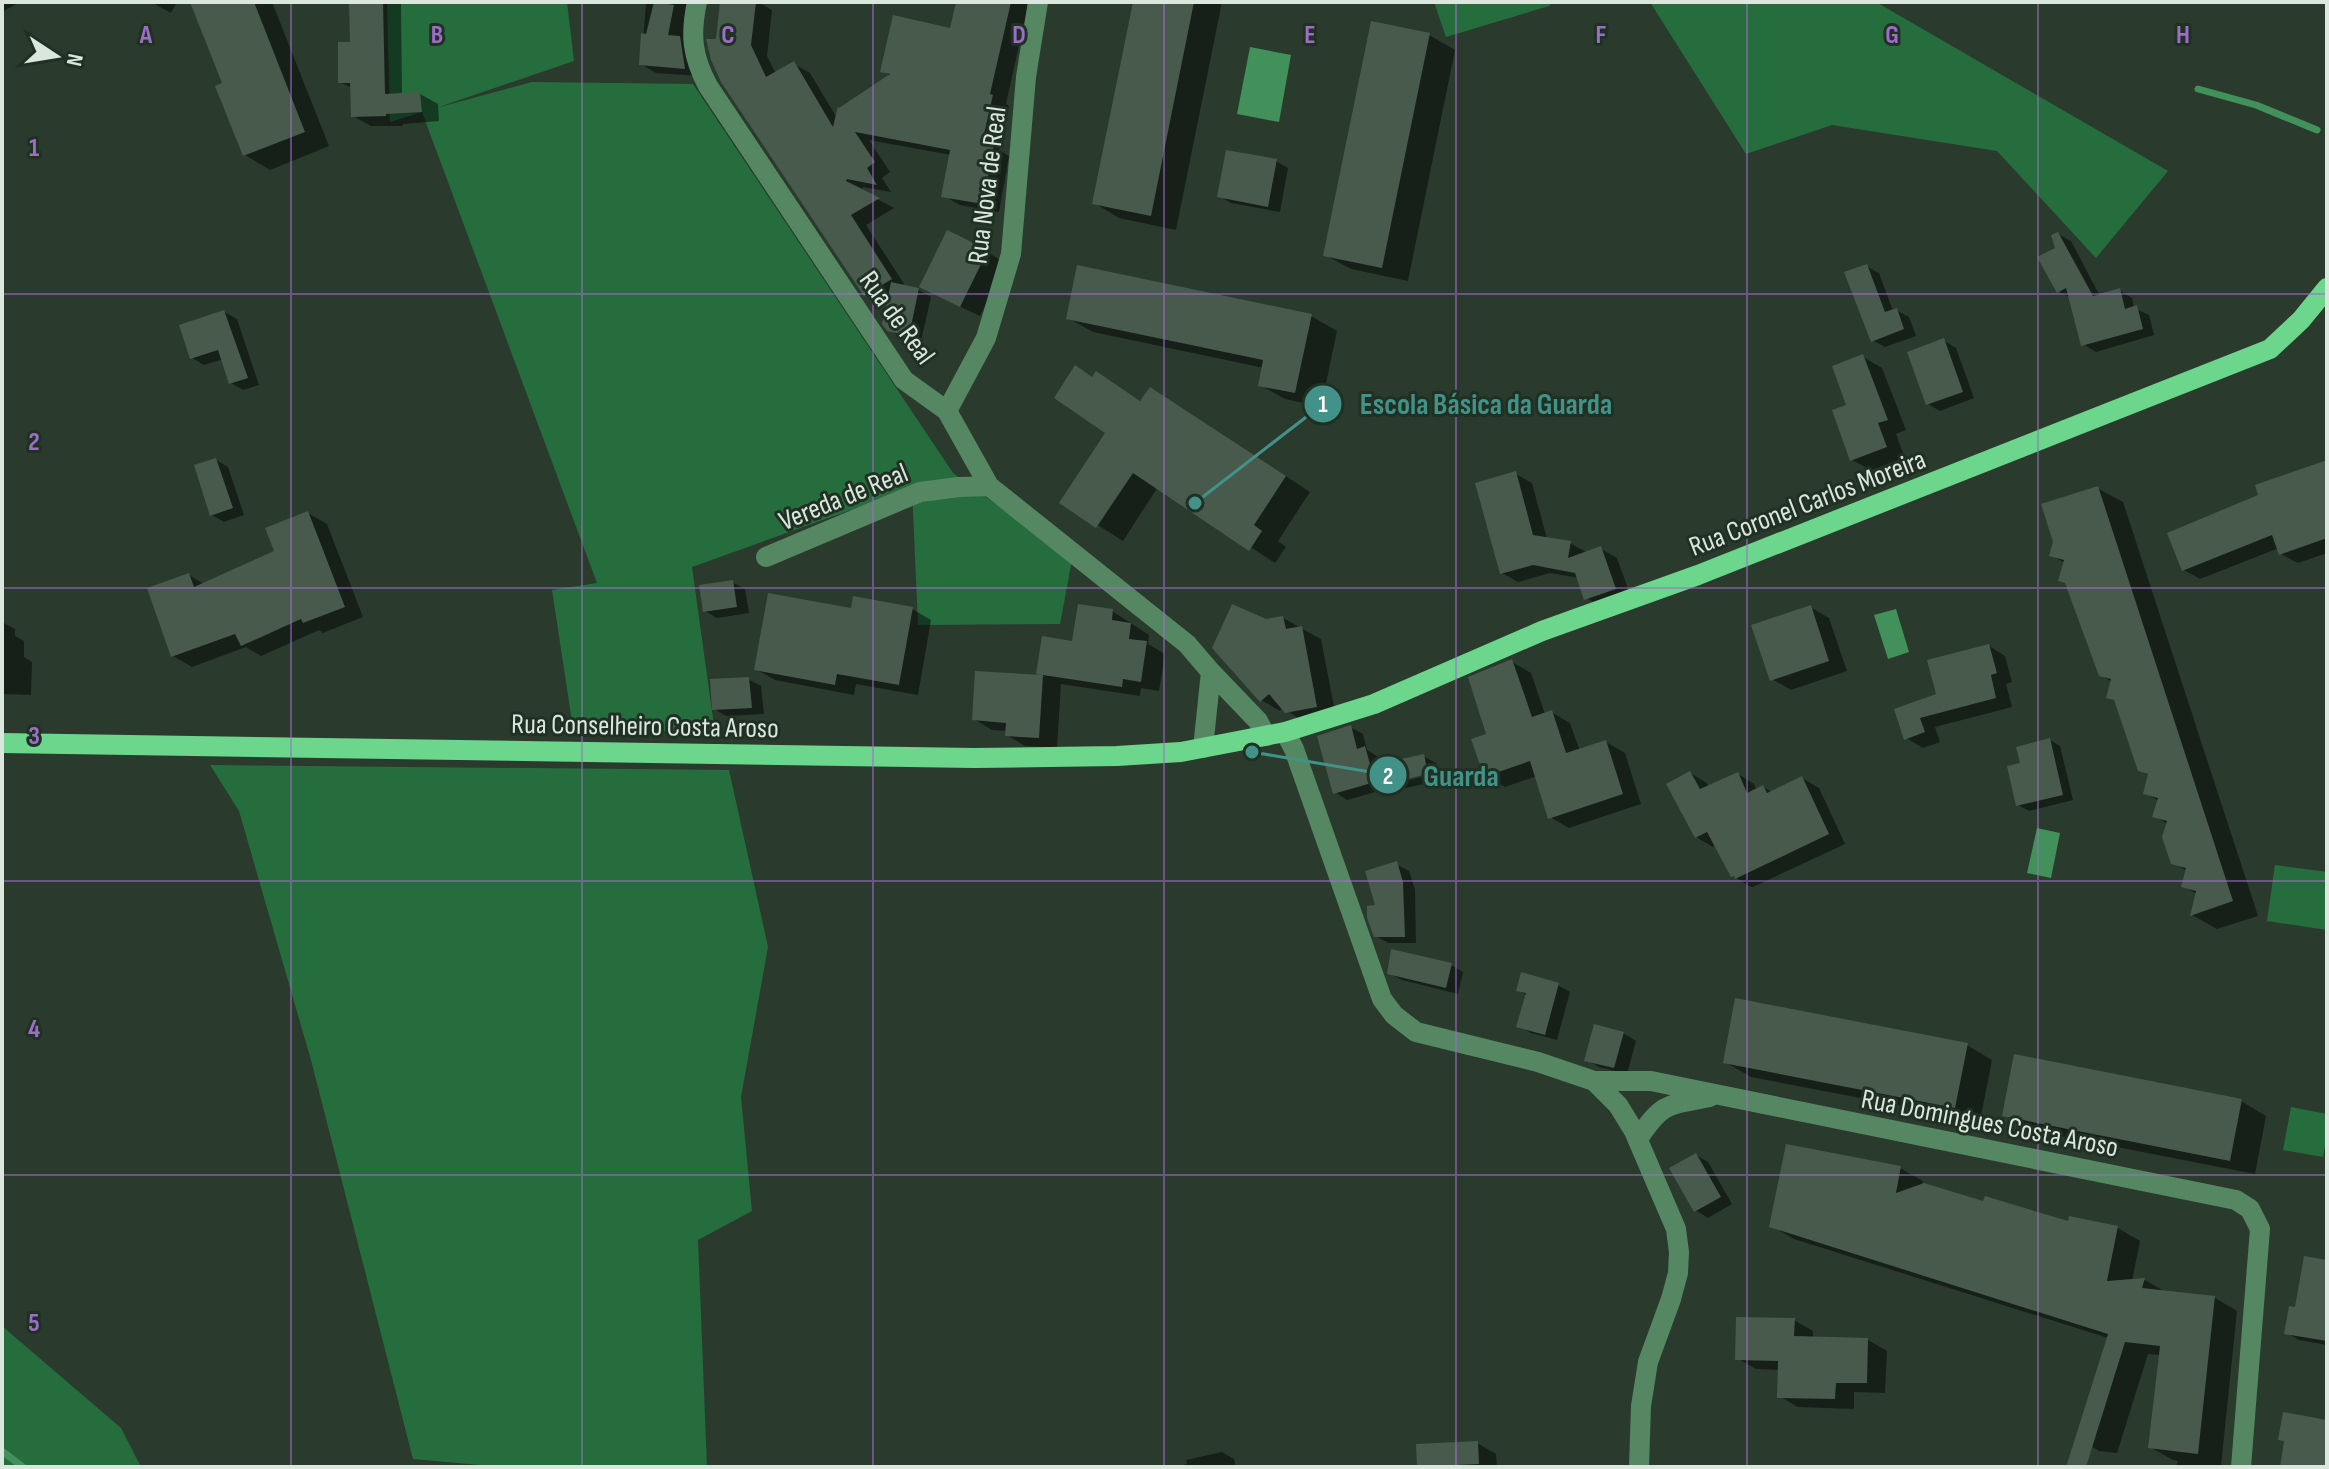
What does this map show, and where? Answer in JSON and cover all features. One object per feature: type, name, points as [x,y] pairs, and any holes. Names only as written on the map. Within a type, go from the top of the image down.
[{"type":"main road","name":"Rua Coronel Carlos Moreira","points":[[1276,734],[1374,704],[1542,631],[1698,575],[2270,349],[2301,320],[2327,288]]},
{"type":"main road","name":"Rua Conselheiro Costa Aroso","points":[[2,743],[974,758],[1181,752],[1276,734]]},
{"type":"street","name":"Rua de Real","points":[[697,2],[692,24],[696,64],[708,86],[904,380],[947,411],[989,486],[1187,644],[1258,721],[1276,734],[1299,763],[1382,999],[1394,1015],[1416,1032],[1538,1062],[1594,1081]]},
{"type":"street","name":"Rua Nova de Real","points":[[947,411],[986,338],[1011,254],[1026,77],[1038,2]]},
{"type":"street","name":"Vereda de Real","points":[[766,557],[920,492],[989,486]]},
{"type":"street","points":[[1203,748],[1211,672]]},
{"type":"street","points":[[1594,1081],[1618,1105],[1638,1139],[1676,1229],[1679,1252],[1678,1273],[1671,1299],[1648,1362],[1641,1406],[1639,1467]]},
{"type":"street","name":"Rua Domingues Costa Aroso","points":[[1594,1081],[1651,1081],[2236,1200],[2250,1209],[2260,1229],[2241,1467]]},
{"type":"street","name":"Rua Domingues Costa Aroso","points":[[1638,1139],[1652,1117],[1670,1104],[1718,1095]]},
{"type":"shaded area","points":[[387,2],[567,2],[574,61],[436,108],[532,82],[693,84],[953,473],[1072,560],[1060,624],[918,625],[912,488],[692,567],[715,733],[573,728],[552,590],[597,583],[422,112],[390,122]]},
{"type":"shaded area","points":[[1434,2],[1552,2],[1549,6],[1446,37]]},
{"type":"shaded area","points":[[1650,2],[1876,2],[2168,171],[2096,258],[1997,151],[1832,125],[1746,154]]},
{"type":"shaded area","points":[[1250,47],[1291,55],[1279,122],[1237,114]]},
{"type":"shaded area","points":[[1896,609],[1909,652],[1888,659],[1874,615]]},
{"type":"shaded area","points":[[210,765],[729,770],[768,947],[741,1097],[752,1211],[698,1240],[707,1467],[502,1467],[413,1459],[311,1060],[239,811]]},
{"type":"shaded area","points":[[2037,828],[2060,833],[2051,878],[2027,873]]},
{"type":"shaded area","points":[[2275,865],[2327,872],[2327,930],[2267,921]]},
{"type":"shaded area","points":[[2291,1107],[2327,1114],[2323,1157],[2283,1150]]},
{"type":"shaded area","points":[[2,1326],[121,1428],[141,1467],[2,1467]]},
{"type":"building","points":[[190,2],[254,2],[305,132],[243,156],[215,86],[222,83]]},
{"type":"building","points":[[349,2],[383,2],[385,94],[420,92],[422,112],[351,117],[350,83],[338,83],[338,42],[350,42]]},
{"type":"building","points":[[654,2],[674,5],[668,35],[680,36],[685,69],[639,65],[641,33],[646,34]]},
{"type":"building","points":[[720,2],[756,2],[751,45],[766,77],[794,61],[833,127],[838,106],[890,74],[880,72],[893,15],[950,28],[956,2],[1011,2],[982,143],[994,145],[983,204],[941,197],[950,150],[855,132],[875,162],[867,168],[877,185],[846,181],[880,198],[851,215],[892,279],[864,296],[721,82],[706,39],[716,39]]},
{"type":"building","points":[[1133,2],[1194,2],[1151,216],[1092,204]]},
{"type":"building","points":[[1371,21],[1430,33],[1382,268],[1323,256]]},
{"type":"building","points":[[1226,150],[1277,159],[1268,207],[1217,197]]},
{"type":"building","points":[[947,230],[988,250],[960,307],[919,287]]},
{"type":"building","points":[[2058,232],[2093,296],[2120,288],[2125,309],[2137,305],[2143,329],[2081,346],[2066,288],[2057,293],[2037,257],[2055,248],[2051,235]]},
{"type":"building","points":[[1867,264],[1885,312],[1897,308],[1904,329],[1871,342],[1844,272]]},
{"type":"building","points":[[1077,265],[1312,314],[1295,393],[1258,386],[1263,360],[1066,319]]},
{"type":"building","points":[[891,282],[919,288],[909,336],[887,331],[882,324]]},
{"type":"building","points":[[224,310],[248,378],[229,384],[218,350],[190,359],[179,325]]},
{"type":"building","points":[[1944,338],[1963,392],[1926,405],[1907,352]]},
{"type":"building","points":[[1863,354],[1888,420],[1878,423],[1887,447],[1850,461],[1832,410],[1846,405],[1832,366]]},
{"type":"building","points":[[1075,365],[1092,377],[1096,371],[1140,401],[1150,387],[1286,476],[1254,525],[1262,531],[1249,551],[1133,473],[1096,528],[1059,503],[1105,433],[1054,398]]},
{"type":"building","points":[[216,458],[233,508],[210,516],[194,465]]},
{"type":"building","points":[[2327,460],[2327,538],[2279,555],[2272,535],[2182,571],[2167,533],[2258,495],[2255,485]]},
{"type":"building","points":[[1516,471],[1533,535],[1571,541],[1568,558],[1601,546],[1616,589],[1584,600],[1575,573],[1533,565],[1500,574],[1475,483]]},
{"type":"building","points":[[2098,486],[2233,901],[2190,916],[2196,891],[2181,887],[2186,868],[2171,864],[2162,837],[2167,821],[2152,817],[2158,798],[2143,794],[2148,774],[2138,771],[2114,700],[2106,698],[2111,679],[2099,676],[2065,583],[2058,581],[2064,560],[2049,556],[2053,542],[2041,504]]},
{"type":"building","points":[[308,511],[345,607],[303,623],[301,619],[241,646],[235,634],[171,657],[147,588],[189,573],[194,587],[274,551],[265,528]]},
{"type":"building","points":[[733,580],[737,607],[703,612],[699,585]]},
{"type":"building","points":[[768,593],[851,608],[853,596],[913,607],[899,685],[837,674],[835,685],[754,670]]},
{"type":"building","points":[[1078,604],[1113,609],[1112,620],[1131,623],[1129,639],[1147,641],[1141,682],[1123,679],[1122,687],[1043,675],[1039,738],[1005,736],[1006,723],[972,720],[975,671],[1042,675],[1036,674],[1042,636],[1072,641]]},
{"type":"building","points":[[1232,604],[1266,619],[1283,616],[1286,629],[1302,626],[1317,707],[1285,713],[1269,694],[1260,702],[1212,648]]},
{"type":"building","points":[[1811,605],[1829,661],[1770,681],[1751,625]]},
{"type":"building","points":[[1989,644],[1997,673],[1991,675],[1996,698],[1920,718],[1925,732],[1904,740],[1894,709],[1936,694],[1927,660]]},
{"type":"building","points":[[1512,659],[1532,717],[1552,710],[1566,753],[1606,740],[1623,794],[1548,819],[1530,761],[1484,777],[1471,739],[1486,734],[1468,677]]},
{"type":"building","points":[[749,677],[752,708],[712,710],[710,679]]},
{"type":"building","points":[[1351,725],[1357,749],[1365,746],[1375,782],[1333,794],[1317,736]]},
{"type":"building","points":[[2050,738],[2063,795],[2016,806],[2007,766],[2020,763],[2016,747]]},
{"type":"building","points":[[1424,754],[1428,774],[1384,784],[1379,764]]},
{"type":"building","points":[[1690,771],[1700,789],[1738,772],[1747,793],[1763,785],[1767,793],[1802,776],[1829,834],[1735,879],[1731,877],[1707,832],[1695,838],[1666,784]]},
{"type":"building","points":[[1397,861],[1403,882],[1405,937],[1374,937],[1367,918],[1367,906],[1375,905],[1365,871]]},
{"type":"building","points":[[1391,949],[1452,963],[1446,988],[1387,974]]},
{"type":"building","points":[[1521,972],[1559,983],[1545,1035],[1516,1027],[1526,993],[1516,991]]},
{"type":"building","points":[[1735,998],[1968,1043],[1955,1108],[1723,1063]]},
{"type":"building","points":[[1594,1024],[1624,1032],[1614,1068],[1584,1061]]},
{"type":"building","points":[[2014,1054],[2242,1099],[2230,1161],[2002,1116]]},
{"type":"building","points":[[1786,1144],[1901,1166],[1896,1193],[1924,1183],[1983,1201],[1985,1196],[2068,1221],[2069,1216],[2118,1226],[2107,1281],[2145,1278],[2142,1288],[2215,1296],[2198,1454],[2148,1448],[2160,1346],[2125,1342],[2086,1467],[2066,1467],[2108,1334],[1769,1227]]},
{"type":"building","points":[[1696,1153],[1721,1197],[1694,1212],[1669,1168]]},
{"type":"building","points":[[2304,1256],[2327,1260],[2327,1341],[2284,1334],[2289,1306],[2295,1307]]},
{"type":"building","points":[[1736,1317],[1795,1318],[1794,1336],[1868,1338],[1867,1383],[1836,1383],[1835,1399],[1777,1398],[1778,1361],[1735,1360]]},
{"type":"building","points":[[2283,1412],[2327,1420],[2327,1467],[2280,1467],[2284,1441],[2278,1440]]},
{"type":"building","points":[[1478,1441],[1479,1464],[1417,1467],[1416,1444]]},
{"type":"waterway","points":[[2198,89],[2256,105],[2317,130]]},
{"type":"waterway","points":[[2,1451],[23,1467]]},
{"type":"place","name":"Escola Básica da Guarda","points":[[1195,503]]},
{"type":"place","name":"Guarda","points":[[1252,752]]}]
